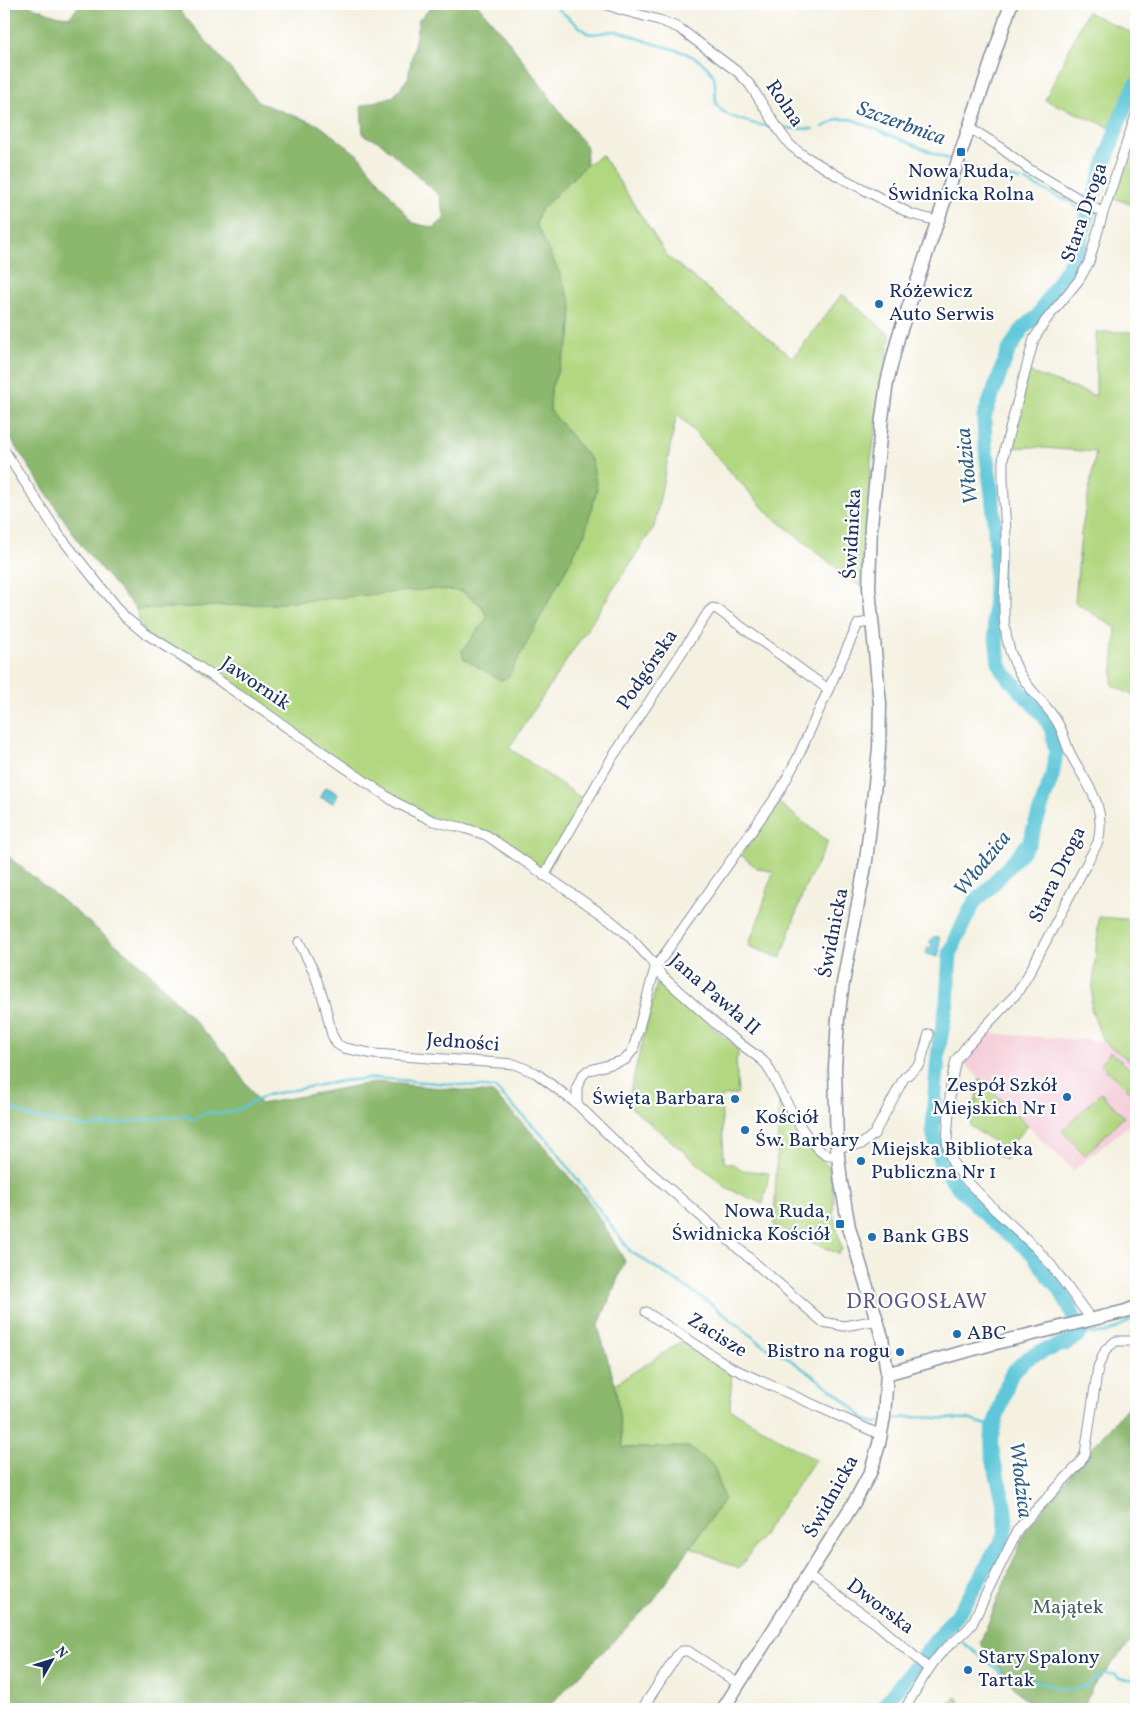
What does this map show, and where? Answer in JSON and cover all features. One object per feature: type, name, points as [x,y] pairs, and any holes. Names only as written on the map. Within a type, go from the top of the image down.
[{"type":"street","name":"Rolna","points":[[605,4],[679,28],[739,73],[759,97],[790,145],[800,153],[831,172],[912,214],[937,222]]},
{"type":"street","name":"Świdnicka","points":[[725,1708],[865,1484],[871,1471],[883,1425],[887,1373],[878,1320],[849,1227],[837,1151],[835,1068],[838,1018],[866,861],[879,749],[880,704],[869,588],[871,525],[878,444],[887,382],[898,338],[1011,4]]},
{"type":"street","name":"Stara Droga","points":[[1087,1320],[1084,1307],[1042,1254],[996,1212],[965,1179],[953,1163],[947,1140],[951,1083],[956,1060],[1017,993],[1098,842],[1101,830],[1100,816],[1092,789],[1071,756],[1056,720],[1019,673],[1009,649],[1002,607],[1006,558],[1003,474],[1005,448],[1034,339],[1046,320],[1084,272],[1089,262],[1101,212],[1136,115]]},
{"type":"street","points":[[969,129],[997,145],[1029,169],[1101,212]]},
{"type":"street","name":"Jawornik","points":[[4,450],[59,535],[124,617],[143,632],[195,664],[395,802],[433,821],[486,835],[544,876]]},
{"type":"street","name":"Podgórska","points":[[544,876],[620,746],[709,611],[713,608],[828,689]]},
{"type":"street","points":[[576,1104],[577,1087],[582,1076],[587,1071],[625,1060],[633,1050],[656,968],[780,791],[797,759],[858,624],[873,621]]},
{"type":"street","name":"Jana Pawła II","points":[[544,876],[609,919],[627,934],[662,976],[726,1033],[762,1060],[767,1065],[805,1133],[825,1154],[830,1156],[837,1151]]},
{"type":"street","name":"Jedności","points":[[299,942],[314,972],[324,1001],[332,1035],[337,1044],[344,1048],[374,1054],[514,1064],[536,1073],[576,1104],[620,1146],[823,1322],[844,1326],[878,1320]]},
{"type":"street","points":[[837,1151],[862,1144],[874,1134],[904,1078],[920,1064],[929,1034]]},
{"type":"street","points":[[887,1373],[1136,1307]]},
{"type":"street","name":"Zacisze","points":[[646,1312],[732,1368],[883,1425]]},
{"type":"street","points":[[905,1709],[927,1667],[964,1634],[972,1624],[1018,1529],[1080,1463],[1087,1445],[1098,1367],[1106,1349],[1116,1341],[1136,1341]]},
{"type":"street","name":"Dworska","points":[[808,1576],[877,1624],[927,1667]]},
{"type":"street","points":[[642,1709],[678,1654],[682,1651],[688,1651],[739,1684]]},
{"type":"shaded area","name":"Zespół Szkół Miejskich Nr 1","points":[[984,1033],[1103,1041],[1136,1065],[1136,1119],[1073,1171],[962,1061]]},
{"type":"green space","points":[[4,4],[24,4],[59,16],[70,17],[78,7],[78,4],[174,4],[260,103],[319,125],[359,156],[413,223],[434,228],[445,218],[439,195],[380,142],[363,135],[361,106],[394,96],[408,78],[419,19],[436,4],[477,4],[506,38],[587,148],[586,165],[539,212],[536,224],[572,305],[570,339],[551,388],[550,410],[592,461],[597,489],[585,533],[508,678],[500,680],[464,659],[462,651],[487,618],[482,606],[462,591],[432,589],[271,604],[136,609],[83,548],[4,427]]},
{"type":"green space","points":[[1087,12],[1136,35],[1136,84],[1119,121],[1112,128],[1045,100]]},
{"type":"green space","points":[[1136,131],[1136,206],[1113,198]]},
{"type":"green space","points":[[602,155],[668,257],[793,358],[842,294],[890,335],[871,460],[864,590],[768,513],[677,413],[654,527],[509,748],[587,802],[544,876],[486,835],[417,814],[143,632],[136,609],[271,604],[432,588],[461,591],[482,606],[488,618],[462,651],[464,659],[592,461],[550,411],[551,388],[570,339],[572,306],[558,270],[536,225],[539,212],[586,165]]},
{"type":"green space","points":[[1096,332],[1136,332],[1136,697],[1112,685],[1116,628],[1075,602],[1081,534],[1096,452],[1031,447],[1005,448],[1025,371],[1096,396]]},
{"type":"green space","points":[[779,803],[828,842],[805,887],[781,958],[748,946],[773,872],[757,868],[741,855]]},
{"type":"green space","points":[[4,853],[147,970],[228,1057],[260,1104],[376,1082],[493,1093],[539,1140],[591,1204],[625,1261],[598,1327],[615,1384],[623,1448],[689,1447],[714,1466],[724,1499],[653,1601],[546,1709],[4,1709]]},
{"type":"green space","points":[[1099,917],[1136,920],[1136,1065],[1103,1041],[1091,1008]]},
{"type":"green space","points":[[658,979],[738,1049],[738,1057],[736,1058],[738,1094],[724,1096],[721,1099],[724,1160],[725,1163],[733,1164],[743,1170],[769,1173],[763,1204],[727,1188],[627,1104]]},
{"type":"green space","points":[[1110,1052],[1136,1074],[1135,1096],[1100,1064]]},
{"type":"green space","points":[[980,1079],[1028,1126],[1010,1145],[1014,1151],[1005,1160],[992,1151],[997,1144],[970,1126]]},
{"type":"green space","points":[[1101,1093],[1124,1117],[1085,1155],[1062,1131]]},
{"type":"green space","points":[[779,1101],[800,1137],[829,1167],[834,1198],[833,1214],[842,1249],[839,1254],[774,1226]]},
{"type":"green space","points":[[687,1338],[732,1368],[730,1409],[815,1460],[739,1569],[691,1547],[724,1499],[688,1447],[623,1448],[615,1384]]},
{"type":"green space","name":"Majątek","points":[[1136,1400],[1136,1635],[1092,1688],[1083,1709],[1034,1709],[1016,1690],[980,1643],[1026,1530],[1077,1466],[1129,1405]]},
{"type":"green space","points":[[955,1697],[960,1701],[960,1709],[947,1709]]},
{"type":"water","points":[[325,787],[338,795],[333,803],[320,797]]},
{"type":"water","points":[[935,936],[939,937],[938,957],[926,954],[928,947],[931,948],[932,944],[929,942]]},
{"type":"waterway","name":"Szczerbnica","points":[[552,4],[587,33],[621,32],[680,51],[698,59],[714,76],[716,103],[725,113],[741,120],[773,127]]},
{"type":"waterway","name":"Włodzica","points":[[881,1709],[965,1604],[1005,1534],[1005,1508],[993,1460],[992,1436],[1010,1378],[1014,1371],[1034,1354],[1067,1343],[1081,1331],[1063,1295],[1032,1253],[990,1219],[958,1187],[941,1165],[933,1131],[934,1105],[939,1046],[947,1003],[950,953],[975,901],[987,891],[1029,843],[1052,776],[1056,753],[1052,730],[1044,716],[1003,672],[999,663],[994,621],[996,548],[984,417],[1008,352],[1023,328],[1038,316],[1078,250],[1119,121],[1136,84]]},
{"type":"waterway","name":"Szczerbnica","points":[[823,127],[838,119],[851,119],[953,161]]},
{"type":"waterway","name":"Szczerbnica","points":[[781,128],[813,129]]},
{"type":"waterway","name":"Szczerbnica","points":[[960,163],[990,174],[1021,180]]},
{"type":"waterway","name":"Szczerbnica","points":[[1025,181],[1072,203],[1087,217]]},
{"type":"waterway","points":[[4,1104],[30,1117],[87,1127],[187,1115],[192,1120],[207,1112],[222,1114],[237,1110],[267,1095],[342,1081],[376,1078],[495,1088],[551,1144],[630,1251],[707,1301],[763,1345],[785,1356],[809,1373],[838,1394],[866,1420],[874,1423],[880,1422]]},
{"type":"waterway","points":[[1081,1331],[1098,1334],[1110,1332],[1136,1317]]},
{"type":"waterway","points":[[888,1421],[907,1417],[968,1419],[993,1427]]},
{"type":"waterway","points":[[951,1623],[958,1630]]},
{"type":"waterway","points":[[963,1643],[994,1666],[1004,1677],[1015,1681],[1026,1679],[1064,1689],[1075,1689],[1087,1685],[1103,1674],[1114,1674],[1119,1678],[1136,1680]]},
{"type":"place","name":"Nowa Ruda, Świdnicka Rolna","points":[[961,152]]},
{"type":"place","name":"Różewicz Auto Serwis","points":[[879,304]]},
{"type":"place","name":"Zespół Szkół Miejskich Nr 1","points":[[1067,1097]]},
{"type":"place","name":"Święta Barbara","points":[[735,1099]]},
{"type":"place","name":"Kościół Św. Barbary","points":[[745,1130]]},
{"type":"place","name":"Miejska Biblioteka Publiczna Nr 1","points":[[861,1161]]},
{"type":"place","name":"Nowa Ruda, Świdnicka Kościół","points":[[840,1224]]},
{"type":"place","name":"Bank GBS","points":[[872,1237]]},
{"type":"place","name":"ABC","points":[[957,1334]]},
{"type":"place","name":"Bistro na rogu","points":[[900,1352]]},
{"type":"place","name":"Stary Spalony Tartak","points":[[968,1670]]},
{"type":"district","name":"DROGOSŁAW","points":[[917,1302]]}]
